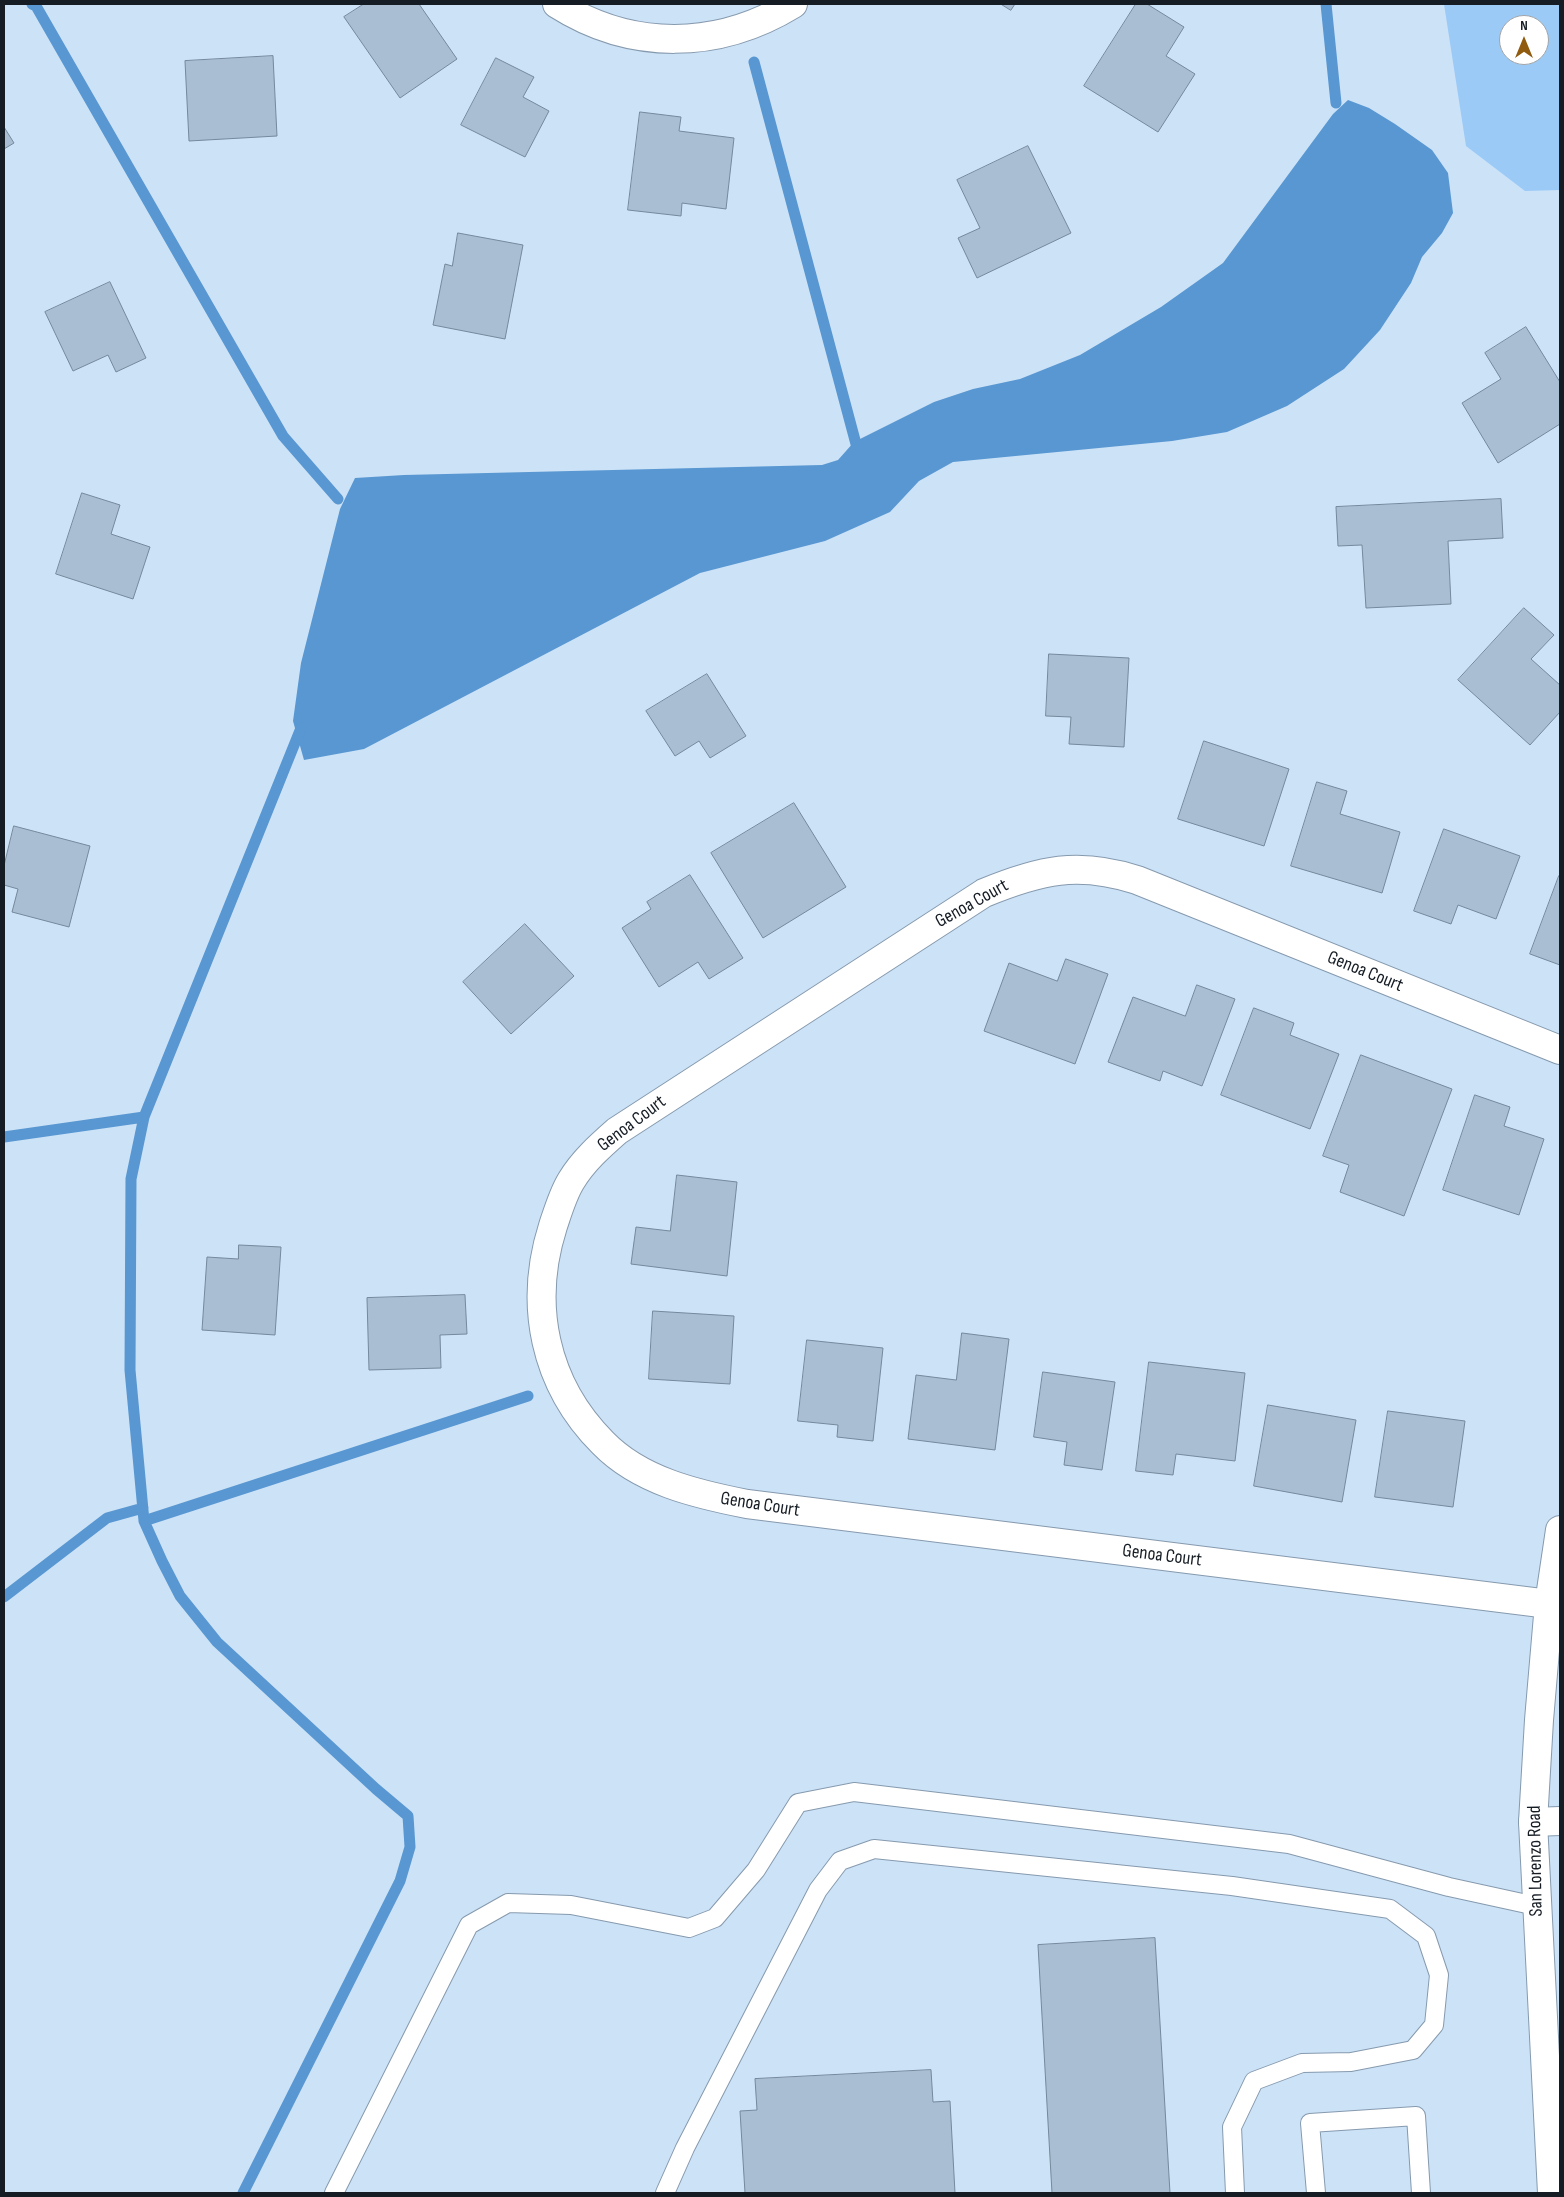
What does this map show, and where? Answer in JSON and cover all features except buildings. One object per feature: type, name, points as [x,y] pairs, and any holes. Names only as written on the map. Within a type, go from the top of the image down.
[{"type":"street","points":[[557,4],[572,14],[609,30],[680,40],[713,36],[744,28],[775,15],[793,4]]},
{"type":"street","name":"Genoa Court","points":[[1549,1604],[747,1504],[701,1495],[663,1481],[630,1464],[603,1444],[581,1417],[564,1391],[552,1363],[544,1334],[541,1298],[543,1267],[549,1240],[558,1211],[571,1181],[588,1158],[617,1130],[984,893],[1041,872],[1092,870],[1115,872],[1560,1050]]},
{"type":"street","name":"San Lorenzo Road","points":[[1552,2193],[1533,1822],[1549,1604],[1560,1530]]},
{"type":"street","points":[[1533,1822],[1560,1821]]},
{"type":"lane","points":[[334,2193],[469,1925],[508,1903],[571,1905],[689,1928],[715,1918],[756,1870],[798,1803],[854,1792],[1289,1844],[1449,1887],[1536,1906]]},
{"type":"lane","points":[[665,2193],[685,2148],[818,1890],[840,1861],[874,1849],[1232,1886],[1390,1909],[1426,1936],[1439,1975],[1434,2025],[1413,2050],[1351,2062],[1302,2063],[1254,2081],[1232,2127],[1235,2193]]},
{"type":"lane","points":[[1316,2193],[1310,2123],[1416,2116],[1422,2193]]},
{"type":"shaded area","points":[[1444,4],[1560,4],[1560,190],[1525,191],[1466,146]]},
{"type":"shaded area","points":[[1348,100],[1369,108],[1432,150],[1448,173],[1453,213],[1442,233],[1422,257],[1411,283],[1380,330],[1344,369],[1287,406],[1227,432],[1172,441],[953,462],[919,481],[890,512],[825,541],[700,573],[364,749],[304,760],[293,721],[301,663],[340,509],[355,478],[404,475],[822,465],[838,460],[854,442],[934,402],[973,389],[1020,379],[1080,355],[1161,307],[1223,263],[1333,114]]},
{"type":"waterway","points":[[32,4],[36,6],[283,436],[338,499]]},
{"type":"waterway","points":[[1326,4],[1336,103]]},
{"type":"waterway","points":[[754,62],[856,444]]},
{"type":"waterway","points":[[243,2193],[400,1881],[410,1847],[408,1816],[376,1789],[217,1642],[180,1596],[144,1521],[130,1370],[131,1179],[144,1117],[301,728]]},
{"type":"waterway","points":[[4,1137],[144,1117]]},
{"type":"waterway","points":[[144,1521],[528,1396]]},
{"type":"waterway","points":[[4,1597],[107,1518],[143,1508]]}]
